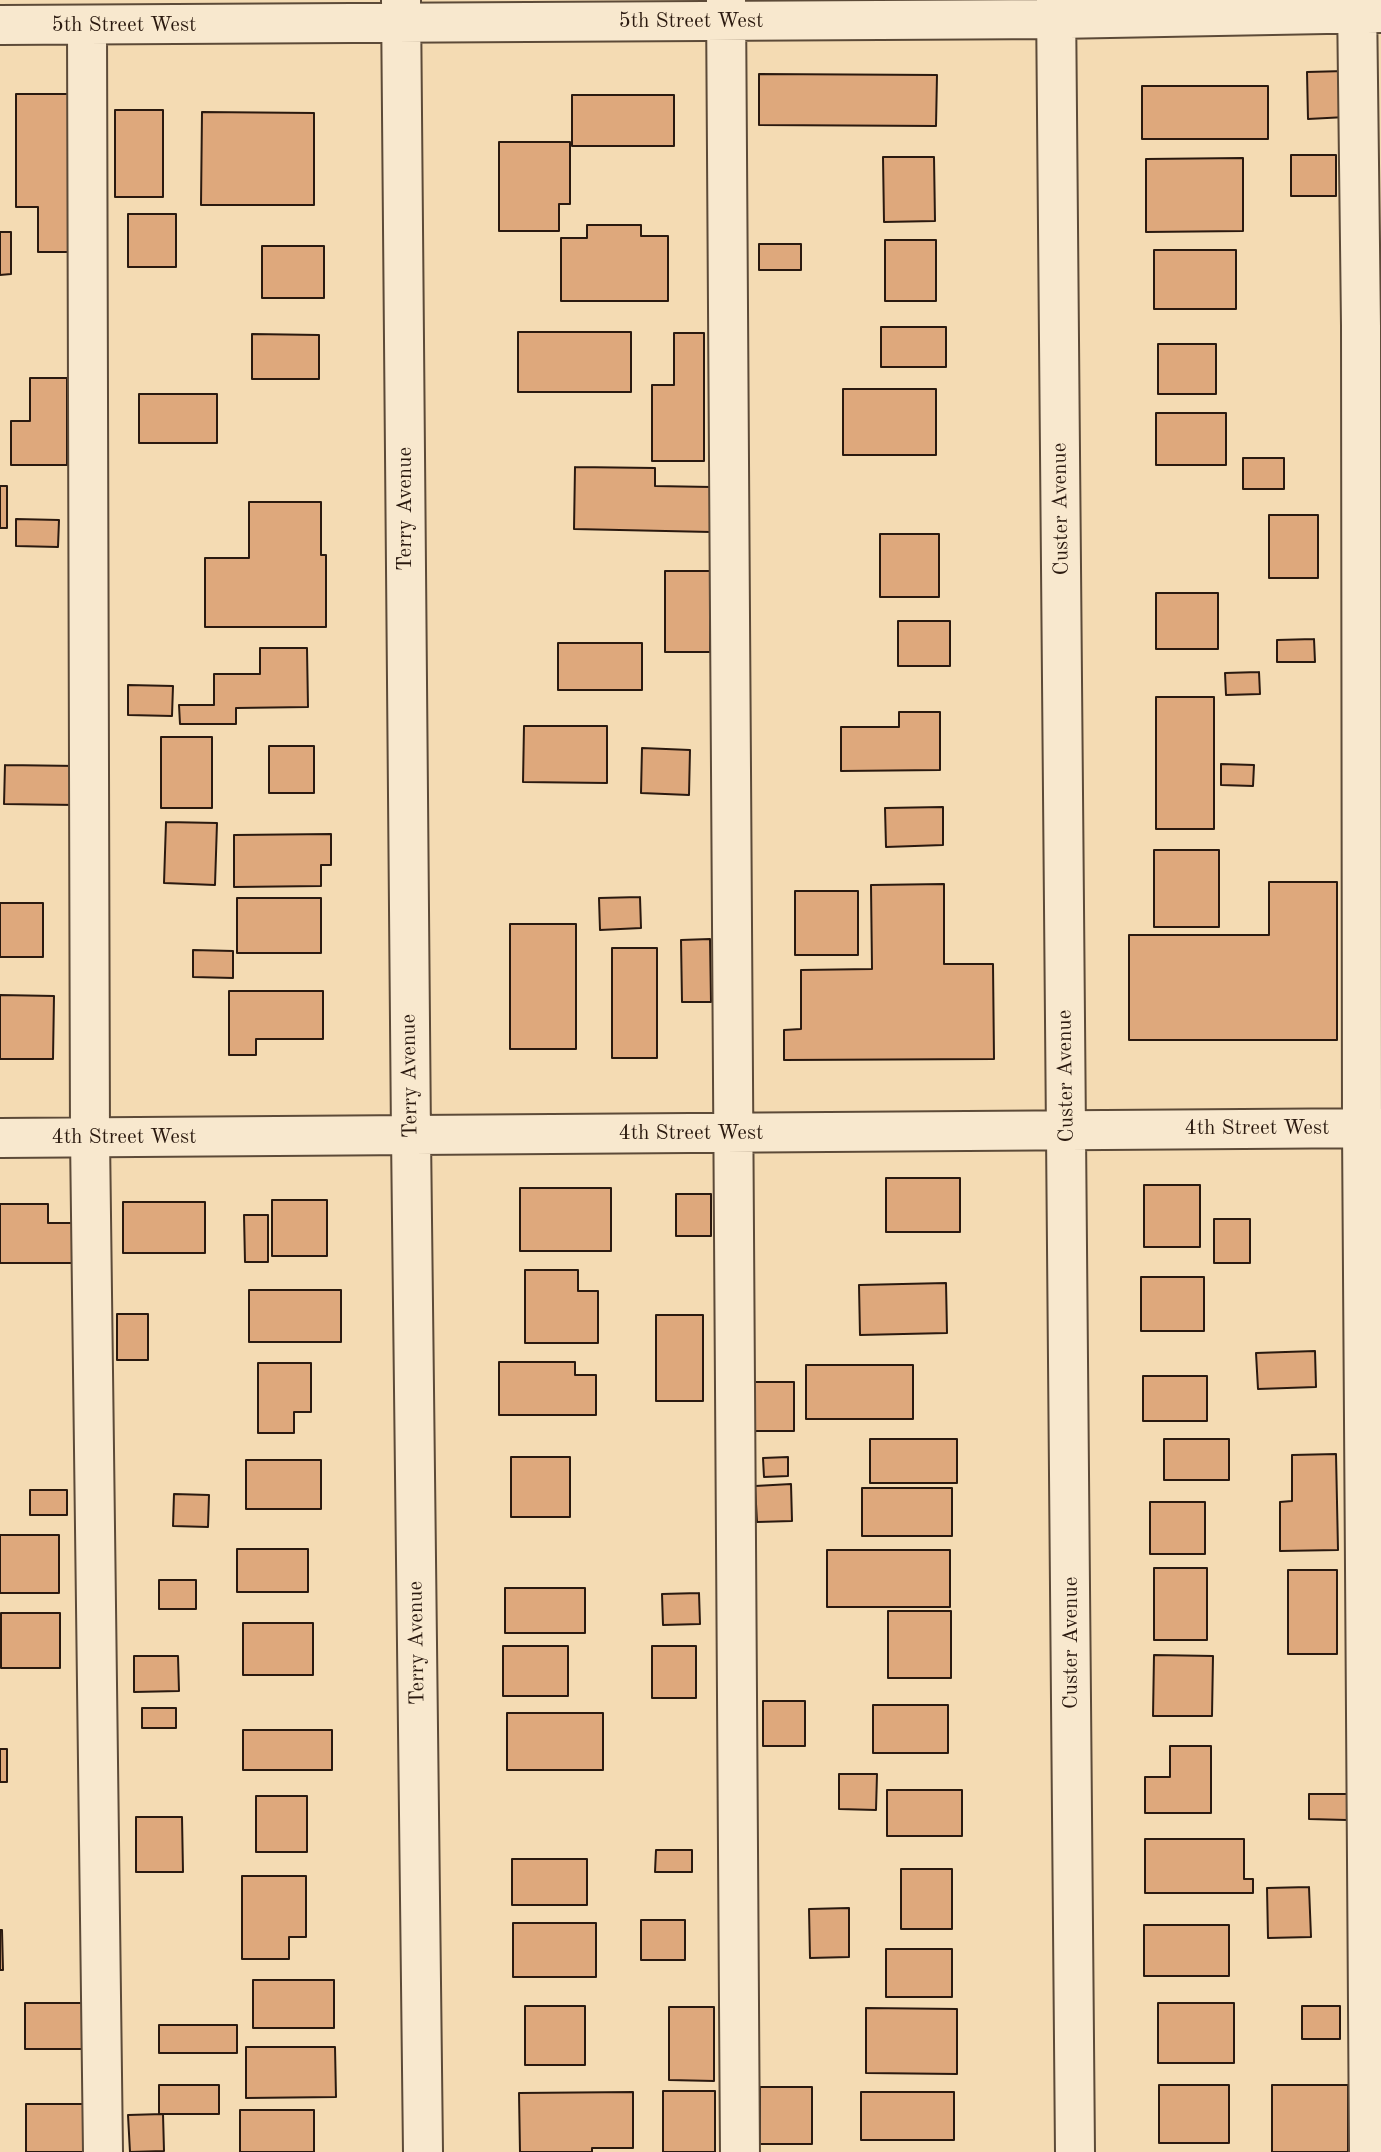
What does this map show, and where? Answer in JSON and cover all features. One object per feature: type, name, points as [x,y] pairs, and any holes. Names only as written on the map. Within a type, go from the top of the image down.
[{"type":"street","name":"5th Street West","points":[[0,25],[88,26],[401,12],[1365,9]]},
{"type":"street","points":[[1365,9],[1361,326],[1371,1128],[1369,2152]]},
{"type":"street","points":[[726,10],[740,2152]]},
{"type":"street","name":"Custer Avenue","points":[[1056,10],[1075,2152]]},
{"type":"street","name":"Terry Avenue","points":[[401,12],[423,2152]]},
{"type":"street","points":[[88,26],[90,1138],[103,2152]]},
{"type":"street","name":"4th Street West","points":[[0,1138],[1371,1128]]},
{"type":"building","points":[[1345,71],[1346,117],[1308,119],[1307,72]]},
{"type":"building","points":[[759,74],[937,75],[936,126],[759,125]]},
{"type":"building","points":[[1142,86],[1268,86],[1268,139],[1142,139]]},
{"type":"building","points":[[16,94],[71,94],[71,252],[38,252],[38,207],[16,207]]},
{"type":"building","points":[[572,95],[674,95],[674,146],[572,146]]},
{"type":"building","points":[[115,110],[163,110],[163,197],[115,197]]},
{"type":"building","points":[[202,112],[314,113],[314,205],[201,205]]},
{"type":"building","points":[[499,142],[570,142],[570,204],[559,204],[559,231],[499,231]]},
{"type":"building","points":[[1291,155],[1336,155],[1336,196],[1291,196]]},
{"type":"building","points":[[883,157],[934,157],[935,221],[884,222]]},
{"type":"building","points":[[1243,158],[1243,231],[1146,232],[1146,159]]},
{"type":"building","points":[[128,214],[176,214],[176,267],[128,267]]},
{"type":"building","points":[[587,225],[641,225],[641,236],[668,236],[668,301],[561,301],[561,238],[587,238]]},
{"type":"building","points":[[0,232],[11,232],[11,274],[0,275]]},
{"type":"building","points":[[885,240],[936,240],[936,301],[885,301]]},
{"type":"building","points":[[759,244],[801,244],[801,270],[759,270]]},
{"type":"building","points":[[262,246],[324,246],[324,298],[262,298]]},
{"type":"building","points":[[1154,250],[1236,250],[1236,309],[1154,309]]},
{"type":"building","points":[[881,327],[946,327],[946,367],[881,367]]},
{"type":"building","points":[[518,332],[631,332],[631,392],[518,392]]},
{"type":"building","points":[[674,333],[704,333],[704,461],[652,461],[652,385],[674,385]]},
{"type":"building","points":[[252,334],[319,335],[319,379],[252,379]]},
{"type":"building","points":[[1158,344],[1216,344],[1216,394],[1158,394]]},
{"type":"building","points":[[30,378],[67,378],[67,465],[11,465],[11,421],[30,421]]},
{"type":"building","points":[[843,389],[936,389],[936,455],[843,455]]},
{"type":"building","points":[[139,394],[217,394],[217,443],[139,443]]},
{"type":"building","points":[[1156,413],[1226,413],[1226,465],[1156,465]]},
{"type":"building","points":[[1243,458],[1284,458],[1284,489],[1243,489]]},
{"type":"building","points":[[575,467],[655,468],[655,486],[711,487],[711,532],[574,529]]},
{"type":"building","points":[[0,486],[7,486],[7,528],[0,528]]},
{"type":"building","points":[[249,502],[321,502],[321,555],[326,555],[326,627],[205,627],[205,558],[249,558]]},
{"type":"building","points":[[1269,515],[1318,515],[1318,578],[1269,578]]},
{"type":"building","points":[[16,519],[59,520],[58,547],[16,546]]},
{"type":"building","points":[[880,534],[939,534],[939,597],[880,597]]},
{"type":"building","points":[[665,571],[710,571],[710,652],[665,652]]},
{"type":"building","points":[[1156,593],[1218,593],[1218,649],[1156,649]]},
{"type":"building","points":[[898,621],[950,621],[950,666],[898,666]]},
{"type":"building","points":[[1314,639],[1315,662],[1277,662],[1277,640]]},
{"type":"building","points":[[558,643],[642,643],[642,690],[558,690]]},
{"type":"building","points":[[260,648],[307,648],[308,707],[236,708],[236,724],[180,724],[179,705],[214,705],[214,674],[260,674]]},
{"type":"building","points":[[1259,672],[1260,694],[1226,695],[1225,673]]},
{"type":"building","points":[[128,685],[173,686],[172,716],[128,715]]},
{"type":"building","points":[[1156,697],[1214,697],[1214,829],[1156,829]]},
{"type":"building","points":[[899,712],[940,712],[940,770],[841,771],[841,727],[899,727]]},
{"type":"building","points":[[524,726],[607,726],[607,783],[523,782]]},
{"type":"building","points":[[161,737],[212,737],[212,808],[161,808]]},
{"type":"building","points":[[269,746],[314,746],[314,793],[269,793]]},
{"type":"building","points":[[642,748],[690,750],[689,795],[641,793]]},
{"type":"building","points":[[1221,764],[1254,765],[1253,786],[1221,785]]},
{"type":"building","points":[[5,765],[77,766],[76,805],[4,804]]},
{"type":"building","points":[[943,807],[943,845],[886,847],[885,808]]},
{"type":"building","points":[[166,822],[217,823],[215,885],[164,883]]},
{"type":"building","points":[[331,834],[331,865],[321,865],[321,886],[234,887],[234,835]]},
{"type":"building","points":[[1154,850],[1219,850],[1219,927],[1154,927]]},
{"type":"building","points":[[1269,882],[1337,882],[1337,1040],[1129,1040],[1129,935],[1269,935]]},
{"type":"building","points":[[944,884],[944,964],[993,964],[994,1059],[784,1060],[784,1030],[801,1029],[801,970],[872,969],[871,885]]},
{"type":"building","points":[[795,891],[858,891],[858,955],[795,955]]},
{"type":"building","points":[[640,897],[641,928],[600,930],[599,898]]},
{"type":"building","points":[[237,898],[321,898],[321,953],[237,953]]},
{"type":"building","points":[[0,903],[43,903],[43,957],[0,957]]},
{"type":"building","points":[[510,924],[576,924],[576,1049],[510,1049]]},
{"type":"building","points":[[710,939],[711,1002],[682,1002],[681,940]]},
{"type":"building","points":[[612,948],[657,948],[657,1058],[612,1058]]},
{"type":"building","points":[[193,950],[233,951],[233,978],[193,977]]},
{"type":"building","points":[[229,991],[323,991],[323,1039],[256,1039],[256,1055],[229,1055]]},
{"type":"building","points":[[0,995],[54,996],[53,1059],[0,1059]]},
{"type":"building","points":[[886,1178],[960,1178],[960,1232],[886,1232]]},
{"type":"building","points":[[1144,1185],[1200,1185],[1200,1247],[1144,1247]]},
{"type":"building","points":[[520,1188],[611,1188],[611,1251],[520,1251]]},
{"type":"building","points":[[676,1194],[711,1194],[711,1236],[676,1236]]},
{"type":"building","points":[[272,1200],[327,1200],[327,1256],[272,1256]]},
{"type":"building","points":[[123,1202],[205,1202],[205,1253],[123,1253]]},
{"type":"building","points":[[0,1204],[48,1204],[48,1223],[72,1223],[72,1263],[0,1263]]},
{"type":"building","points":[[244,1215],[268,1215],[268,1262],[245,1262]]},
{"type":"building","points":[[1214,1219],[1250,1219],[1250,1263],[1214,1263]]},
{"type":"building","points":[[525,1270],[578,1270],[578,1291],[598,1291],[598,1343],[525,1343]]},
{"type":"building","points":[[1141,1277],[1204,1277],[1204,1331],[1141,1331]]},
{"type":"building","points":[[946,1283],[947,1333],[860,1335],[859,1285]]},
{"type":"building","points":[[249,1290],[341,1290],[341,1342],[249,1342]]},
{"type":"building","points":[[117,1314],[148,1314],[148,1360],[117,1360]]},
{"type":"building","points":[[656,1315],[703,1315],[703,1401],[656,1401]]},
{"type":"building","points":[[1315,1351],[1316,1387],[1258,1389],[1256,1353]]},
{"type":"building","points":[[499,1362],[575,1362],[575,1375],[596,1375],[596,1415],[499,1415]]},
{"type":"building","points":[[258,1363],[311,1363],[311,1412],[294,1412],[294,1433],[258,1433]]},
{"type":"building","points":[[806,1365],[913,1365],[913,1419],[806,1419]]},
{"type":"building","points":[[1143,1376],[1207,1376],[1207,1421],[1143,1421]]},
{"type":"building","points":[[750,1382],[794,1382],[794,1431],[750,1431]]},
{"type":"building","points":[[870,1439],[957,1439],[957,1483],[870,1483]]},
{"type":"building","points":[[1164,1439],[1229,1439],[1229,1480],[1164,1480]]},
{"type":"building","points":[[1336,1454],[1338,1550],[1280,1551],[1280,1502],[1292,1501],[1292,1455]]},
{"type":"building","points":[[511,1457],[570,1457],[570,1517],[511,1517]]},
{"type":"building","points":[[788,1457],[788,1476],[764,1477],[763,1458]]},
{"type":"building","points":[[246,1460],[321,1460],[321,1509],[246,1509]]},
{"type":"building","points":[[791,1484],[792,1521],[757,1522],[755,1486]]},
{"type":"building","points":[[862,1488],[952,1488],[952,1536],[862,1536]]},
{"type":"building","points":[[30,1490],[67,1490],[67,1515],[30,1515]]},
{"type":"building","points":[[174,1494],[209,1495],[208,1527],[173,1526]]},
{"type":"building","points":[[1150,1502],[1205,1502],[1205,1554],[1150,1554]]},
{"type":"building","points":[[0,1535],[59,1535],[59,1593],[0,1593]]},
{"type":"building","points":[[237,1549],[308,1549],[308,1592],[237,1592]]},
{"type":"building","points":[[827,1550],[950,1550],[950,1607],[827,1607]]},
{"type":"building","points":[[1154,1568],[1207,1568],[1207,1640],[1154,1640]]},
{"type":"building","points":[[1288,1570],[1337,1570],[1337,1654],[1288,1654]]},
{"type":"building","points":[[159,1580],[196,1580],[196,1609],[159,1609]]},
{"type":"building","points":[[505,1588],[585,1588],[585,1633],[505,1633]]},
{"type":"building","points":[[699,1593],[700,1624],[663,1625],[662,1594]]},
{"type":"building","points":[[888,1611],[951,1611],[951,1678],[888,1678]]},
{"type":"building","points":[[1,1613],[60,1613],[60,1668],[1,1668]]},
{"type":"building","points":[[243,1623],[313,1623],[313,1675],[243,1675]]},
{"type":"building","points":[[503,1646],[568,1646],[568,1696],[503,1696]]},
{"type":"building","points":[[652,1646],[696,1646],[696,1698],[652,1698]]},
{"type":"building","points":[[1154,1655],[1213,1656],[1212,1716],[1153,1716]]},
{"type":"building","points":[[134,1656],[178,1656],[179,1691],[134,1692]]},
{"type":"building","points":[[763,1701],[805,1701],[805,1746],[763,1746]]},
{"type":"building","points":[[873,1705],[948,1705],[948,1753],[873,1753]]},
{"type":"building","points":[[142,1708],[176,1708],[176,1728],[142,1728]]},
{"type":"building","points":[[507,1713],[603,1713],[603,1770],[507,1770]]},
{"type":"building","points":[[243,1730],[332,1730],[332,1770],[243,1770]]},
{"type":"building","points":[[1170,1746],[1211,1746],[1211,1813],[1145,1813],[1145,1777],[1170,1777]]},
{"type":"building","points":[[0,1749],[7,1749],[7,1782],[0,1782]]},
{"type":"building","points":[[839,1774],[877,1774],[876,1810],[839,1809]]},
{"type":"building","points":[[887,1790],[962,1790],[962,1836],[887,1836]]},
{"type":"building","points":[[1309,1794],[1347,1794],[1347,1820],[1309,1819]]},
{"type":"building","points":[[256,1796],[307,1796],[307,1852],[256,1852]]},
{"type":"building","points":[[136,1817],[182,1817],[183,1872],[136,1872]]},
{"type":"building","points":[[1145,1839],[1244,1839],[1244,1879],[1253,1879],[1253,1893],[1145,1893]]},
{"type":"building","points":[[656,1850],[692,1850],[692,1872],[655,1872]]},
{"type":"building","points":[[512,1859],[587,1859],[587,1905],[512,1905]]},
{"type":"building","points":[[901,1869],[952,1869],[952,1929],[901,1929]]},
{"type":"building","points":[[242,1876],[306,1876],[306,1937],[289,1937],[289,1959],[242,1959]]},
{"type":"building","points":[[1309,1887],[1311,1937],[1268,1938],[1267,1888]]},
{"type":"building","points":[[849,1908],[849,1957],[810,1958],[809,1909]]},
{"type":"building","points":[[641,1920],[685,1920],[685,1960],[641,1960]]},
{"type":"building","points":[[513,1923],[596,1923],[596,1977],[513,1977]]},
{"type":"building","points":[[1144,1925],[1229,1925],[1229,1976],[1144,1976]]},
{"type":"building","points":[[2,1930],[3,1970],[0,1970]]},
{"type":"building","points":[[886,1949],[952,1949],[952,1997],[886,1997]]},
{"type":"building","points":[[253,1980],[334,1980],[334,2028],[253,2028]]},
{"type":"building","points":[[25,2003],[86,2003],[86,2049],[25,2049]]},
{"type":"building","points":[[1158,2003],[1234,2003],[1234,2063],[1158,2063]]},
{"type":"building","points":[[525,2006],[585,2006],[585,2065],[525,2065]]},
{"type":"building","points":[[1302,2006],[1340,2006],[1340,2039],[1302,2039]]},
{"type":"building","points":[[669,2007],[714,2007],[714,2081],[669,2080]]},
{"type":"building","points":[[866,2008],[957,2009],[957,2074],[866,2073]]},
{"type":"building","points":[[159,2025],[237,2025],[237,2053],[159,2053]]},
{"type":"building","points":[[246,2047],[335,2047],[336,2097],[246,2098]]},
{"type":"building","points":[[159,2085],[219,2085],[219,2114],[159,2114]]},
{"type":"building","points":[[1159,2085],[1229,2085],[1229,2143],[1159,2143]]},
{"type":"building","points":[[1272,2085],[1348,2085],[1348,2152],[1272,2152]]},
{"type":"building","points":[[760,2087],[812,2087],[812,2144],[760,2144]]},
{"type":"building","points":[[663,2091],[715,2091],[715,2152],[663,2152]]},
{"type":"building","points":[[633,2092],[633,2148],[592,2148],[592,2152],[520,2152],[519,2093]]},
{"type":"building","points":[[861,2092],[954,2092],[954,2140],[861,2140]]},
{"type":"building","points":[[26,2104],[86,2104],[86,2152],[26,2152]]},
{"type":"building","points":[[240,2110],[314,2110],[314,2152],[240,2152]]},
{"type":"building","points":[[163,2114],[164,2151],[130,2152],[128,2115]]}]
